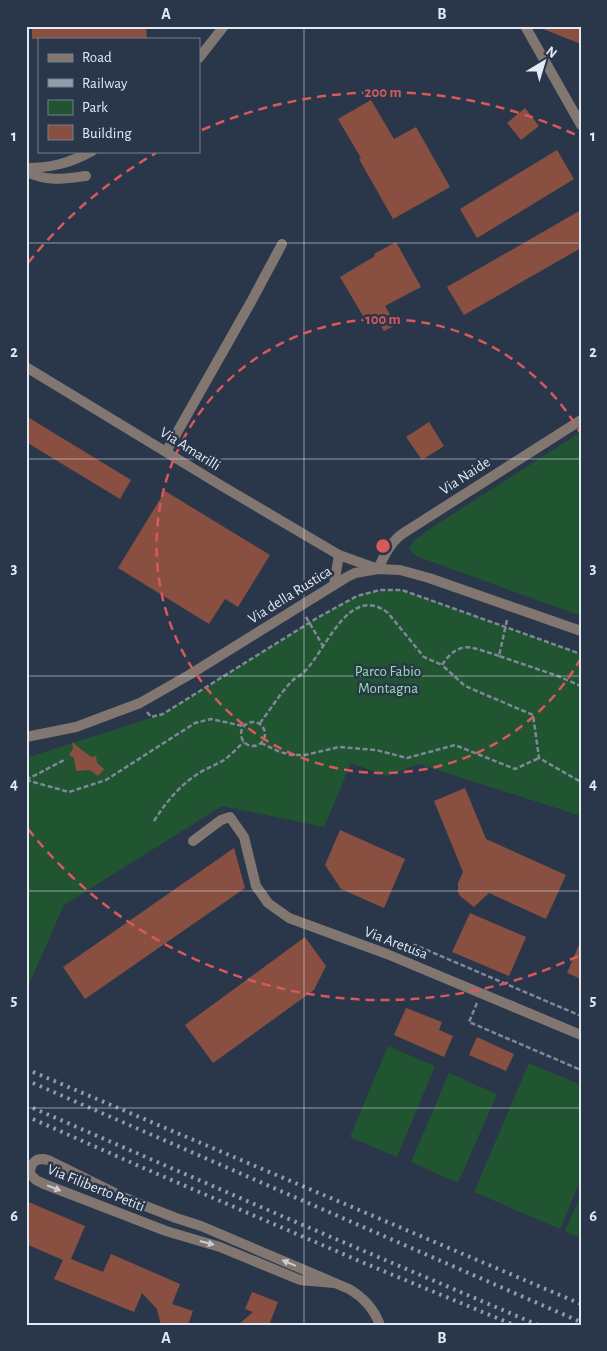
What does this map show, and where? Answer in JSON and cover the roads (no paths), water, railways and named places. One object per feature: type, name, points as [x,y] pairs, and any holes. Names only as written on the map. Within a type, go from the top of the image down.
[{"type":"street","points":[[200,57],[224,26]]},
{"type":"street","points":[[525,26],[581,125]]},
{"type":"street","points":[[26,168],[64,164],[90,152]]},
{"type":"street","points":[[26,172],[35,176],[56,180],[86,176]]},
{"type":"street","points":[[166,452],[282,244]]},
{"type":"street","name":"Via Amarilli","points":[[26,367],[224,488],[339,555],[378,569]]},
{"type":"street","name":"Via Naide","points":[[378,569],[390,546],[402,534],[581,420]]},
{"type":"street","points":[[334,584],[339,555]]},
{"type":"street","name":"Via della Rustica","points":[[26,737],[76,727],[140,703],[355,573],[378,569],[400,570],[429,578],[581,631]]},
{"type":"street","name":"Via Aretusa","points":[[194,841],[221,820],[230,817],[244,837],[256,886],[275,909],[289,918],[387,954],[581,1035]]},
{"type":"street","name":"Via Filiberto Petiti","points":[[334,1283],[300,1280],[220,1247],[166,1231],[44,1184],[30,1174],[32,1165],[35,1160],[48,1160],[133,1202],[201,1226],[349,1288],[361,1296],[373,1310],[380,1325]]},
{"type":"railway","points":[[26,1069],[581,1304]]},
{"type":"railway","points":[[26,1080],[581,1322]]},
{"type":"railway","points":[[26,1105],[538,1325]]},
{"type":"railway","points":[[26,1116],[364,1263],[514,1325]]},
{"type":"park label","name":"Parco Fabio Montagna","points":[[388,680]]}]
